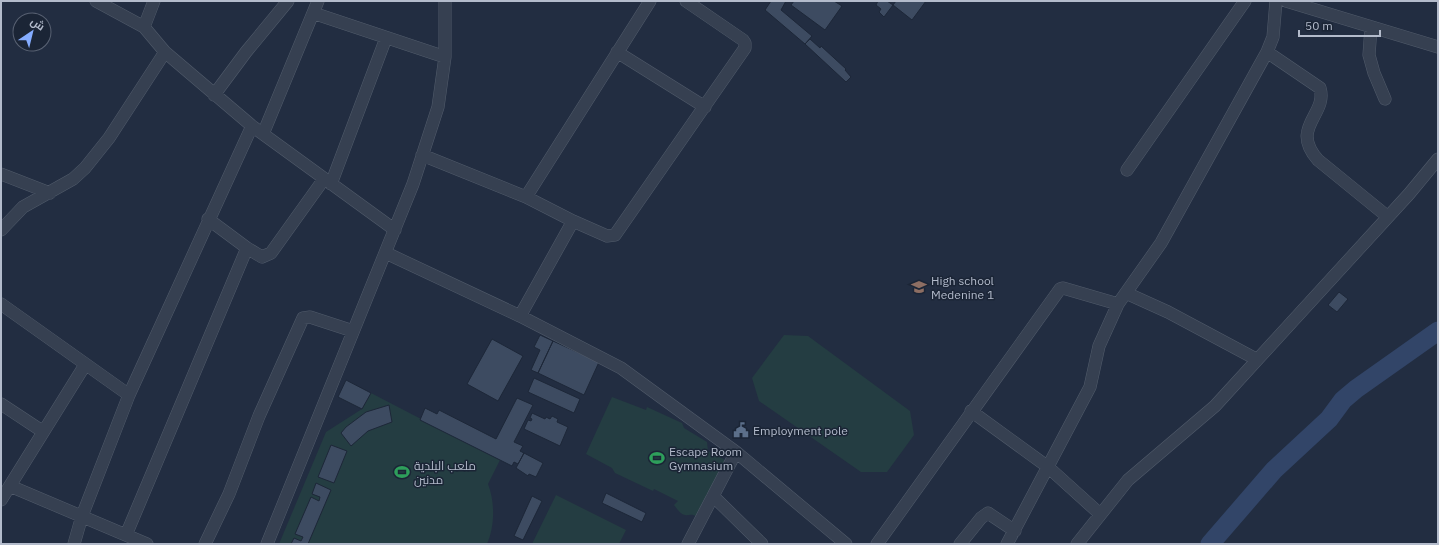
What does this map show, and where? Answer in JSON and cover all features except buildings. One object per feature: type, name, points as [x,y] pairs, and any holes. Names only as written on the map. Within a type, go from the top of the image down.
[{"type":"street","points":[[96,1],[144,27],[165,52],[252,126],[395,230]]},
{"type":"street","points":[[144,27],[154,1]]},
{"type":"street","points":[[214,95],[246,52],[288,1]]},
{"type":"street","points":[[263,134],[301,38],[318,1]]},
{"type":"street","points":[[267,544],[352,331],[414,184],[438,107],[445,57],[445,1]]},
{"type":"street","points":[[526,197],[650,1]]},
{"type":"street","points":[[422,155],[526,197],[606,236],[615,235],[706,107],[743,51],[746,43],[686,1]]},
{"type":"street","points":[[1127,170],[1245,1]]},
{"type":"street","points":[[1006,544],[1015,531],[1090,387],[1099,346],[1118,304],[1161,243],[1267,52],[1273,37],[1276,1]]},
{"type":"street","points":[[1286,1],[1438,47]]},
{"type":"street","points":[[313,13],[445,57]]},
{"type":"street","points":[[1371,27],[1369,55],[1374,73],[1385,99]]},
{"type":"street","points":[[208,219],[247,248],[262,257],[271,252],[327,182],[386,38]]},
{"type":"street","points":[[1,230],[23,207],[73,179],[85,168],[109,138],[165,52]]},
{"type":"street","points":[[617,52],[706,107]]},
{"type":"street","points":[[1267,52],[1320,88],[1320,99],[1306,136],[1311,153],[1388,216]]},
{"type":"street","points":[[74,544],[82,516],[129,395],[208,219],[252,126]]},
{"type":"street","points":[[1077,544],[1128,480],[1215,406],[1438,159]]},
{"type":"street","points":[[1,174],[50,193]]},
{"type":"street","points":[[520,316],[573,221]]},
{"type":"street","points":[[126,536],[247,248]]},
{"type":"street","points":[[386,253],[520,316],[621,368],[736,452],[846,544]]},
{"type":"street","points":[[877,544],[1060,289],[1063,288],[1118,304]]},
{"type":"street","points":[[1126,293],[1168,312],[1256,359]]},
{"type":"street","points":[[1,304],[84,365],[129,395]]},
{"type":"street","points":[[205,544],[228,494],[262,409],[303,318],[310,317],[352,331]]},
{"type":"street","points":[[1,500],[42,431],[84,365]]},
{"type":"street","points":[[1,404],[42,431]]},
{"type":"street","points":[[971,412],[1048,467],[1100,514]]},
{"type":"street","points":[[688,544],[736,452]]},
{"type":"street","points":[[10,486],[147,544]]},
{"type":"street","points":[[713,496],[762,544]]},
{"type":"street","points":[[960,544],[981,518],[988,513],[1015,531]]},
{"type":"green space","points":[[784,335],[808,336],[910,411],[914,435],[887,472],[861,472],[759,401],[752,378]]},
{"type":"green space","name":"ملعب البلدية مدنين","points":[[371,393],[500,460],[488,484],[492,498],[493,522],[487,544],[279,544],[326,432],[362,409]]},
{"type":"green space","name":"Escape Room Gymnasium","points":[[612,397],[646,410],[647,407],[682,423],[684,428],[707,442],[708,451],[729,462],[698,517],[694,515],[684,515],[674,505],[678,501],[654,489],[653,491],[615,473],[612,468],[586,454]]},
{"type":"green space","points":[[556,495],[626,530],[619,544],[532,544]]},
{"type":"waterway","points":[[1210,544],[1274,470],[1329,419],[1343,400],[1356,389],[1438,331]]},
{"type":"place","name":"High school Medenine 1","points":[[919,287]]},
{"type":"place","name":"Employment pole","points":[[741,430]]},
{"type":"place","name":"Escape Room Gymnasium","points":[[657,458]]},
{"type":"place","name":"ملعب البلدية مدنين","points":[[402,472]]}]
